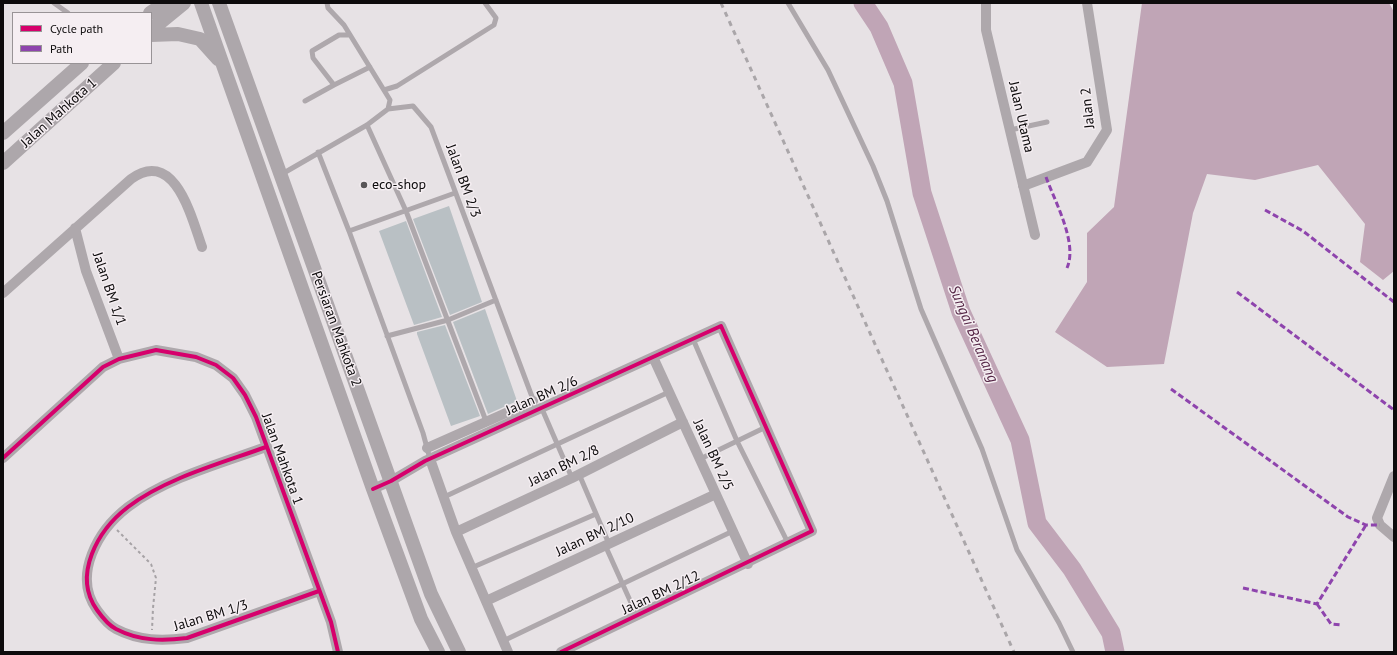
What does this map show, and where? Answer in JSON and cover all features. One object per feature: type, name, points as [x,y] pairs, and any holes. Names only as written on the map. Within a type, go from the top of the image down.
[{"type":"main road","points":[[144,12],[155,3]]},
{"type":"main road","points":[[152,12],[165,3]]},
{"type":"main road","points":[[152,29],[184,3]]},
{"type":"main road","name":"Persiaran Mahkota 2","points":[[201,3],[373,489],[421,619],[438,652]]},
{"type":"main road","name":"Persiaran Mahkota 2","points":[[220,4],[431,594],[459,652]]},
{"type":"main road","points":[[152,35],[178,34],[200,40],[222,64]]},
{"type":"main road","name":"Jalan Mahkota 1","points":[[3,133],[81,64]]},
{"type":"main road","name":"Jalan Mahkota 1","points":[[3,163],[113,64]]},
{"type":"street","name":"Jalan Utama","points":[[986,3],[986,30],[1035,236]]},
{"type":"street","name":"Jalan 2","points":[[1023,186],[1087,162],[1107,130],[1087,3]]},
{"type":"street","points":[[3,293],[136,175],[150,172],[168,177],[181,191],[202,247]]},
{"type":"street","name":"Jalan BM 1/1","points":[[75,228],[86,272],[119,359]]},
{"type":"street","name":"Jalan BM 2/6","points":[[373,489],[391,481],[430,459],[537,407],[653,358],[721,326],[766,427]]},
{"type":"street","name":"Jalan Mahkota 1","points":[[3,458],[103,367],[119,359],[156,350],[196,357],[216,365],[233,378],[245,395],[266,447],[331,622],[338,652]]},
{"type":"street","name":"Jalan BM 2/5","points":[[653,358],[748,564]]},
{"type":"street","points":[[427,448],[486,421],[537,407]]},
{"type":"street","name":"Jalan BM 2/8","points":[[456,532],[575,476],[683,422]]},
{"type":"street","name":"Jalan BM 2/12","points":[[561,652],[748,564],[812,531],[766,427]]},
{"type":"street","name":"Jalan BM 1/3","points":[[266,447],[157,489],[127,508],[110,524],[100,539],[86,570],[89,594],[94,606],[114,629],[152,640],[187,638],[319,590]]},
{"type":"street","points":[[430,459],[456,532],[508,652]]},
{"type":"street","points":[[1393,479],[1377,518],[1380,525],[1394,537]]},
{"type":"street","name":"Jalan BM 2/10","points":[[486,601],[716,494]]},
{"type":"lane","points":[[54,3],[67,12]]},
{"type":"lane","points":[[280,175],[367,125],[388,109],[390,100],[350,35],[328,8],[327,3]]},
{"type":"lane","points":[[384,90],[397,86],[494,25],[496,18],[485,3]]},
{"type":"lane","points":[[788,3],[828,70],[873,166],[887,201],[921,309],[982,449],[1017,550],[1059,623],[1073,652]]},
{"type":"lane","points":[[334,85],[314,58],[312,51],[339,35],[350,35]]},
{"type":"lane","points":[[305,101],[370,67]]},
{"type":"lane","name":"Jalan BM 2/3","points":[[388,109],[413,106],[431,127],[537,407],[596,514],[607,545],[637,616]]},
{"type":"lane","points":[[1010,130],[1047,122]]},
{"type":"lane","points":[[367,125],[406,211],[486,421]]},
{"type":"lane","points":[[318,152],[349,231],[430,459]]},
{"type":"lane","points":[[349,231],[455,193]]},
{"type":"lane","points":[[387,336],[448,320],[496,300]]},
{"type":"lane","points":[[693,339],[737,441],[788,544]]},
{"type":"lane","points":[[444,497],[669,392]]},
{"type":"lane","points":[[700,459],[766,427]]},
{"type":"lane","points":[[471,568],[596,514]]},
{"type":"lane","points":[[503,641],[733,531]]},
{"type":"path","points":[[110,524],[151,564],[156,578],[152,608],[152,640]]},
{"type":"shaded area","points":[[1142,3],[1389,3],[1394,12],[1394,271],[1383,280],[1360,262],[1365,224],[1318,165],[1255,180],[1207,174],[1193,213],[1164,364],[1107,367],[1055,332],[1087,282],[1087,233],[1114,207]]},
{"type":"building","points":[[449,206],[482,302],[450,315],[413,219]]},
{"type":"building","points":[[406,221],[442,317],[414,325],[379,231]]},
{"type":"building","points":[[485,309],[517,401],[488,414],[453,322]]},
{"type":"building","points":[[445,325],[480,416],[451,426],[417,334],[417,332]]},
{"type":"waterway","name":"Sungai Beranang","points":[[863,3],[879,27],[903,83],[922,193],[961,312],[1020,440],[1037,523],[1072,569],[1111,633],[1115,652]]},
{"type":"railway","points":[[721,3],[1014,652]]},
{"type":"marked path","points":[[1046,177],[1060,210],[1068,235],[1070,258],[1067,268]]},
{"type":"marked path","points":[[1265,210],[1303,231],[1394,302]]},
{"type":"marked path","points":[[1237,292],[1394,410]]},
{"type":"marked path","points":[[1171,389],[1348,517],[1366,525],[1380,525]]},
{"type":"marked path","points":[[1243,588],[1317,604],[1366,525]]},
{"type":"marked path","points":[[1317,604],[1331,624],[1341,625]]},
{"type":"cycle path","points":[[373,489],[391,481],[425,461],[721,326],[812,531],[561,652]]},
{"type":"cycle path","points":[[3,458],[103,367],[119,359],[156,350],[196,357],[216,365],[233,378],[245,395],[256,417],[331,622],[338,652]]},
{"type":"cycle path","points":[[266,447],[177,479],[143,497],[128,507],[107,528],[98,540],[92,554],[88,568],[87,582],[90,596],[97,610],[108,623],[116,629],[142,638],[169,640],[187,638],[319,591]]},
{"type":"place","name":"eco-shop","points":[[364,185]]}]
